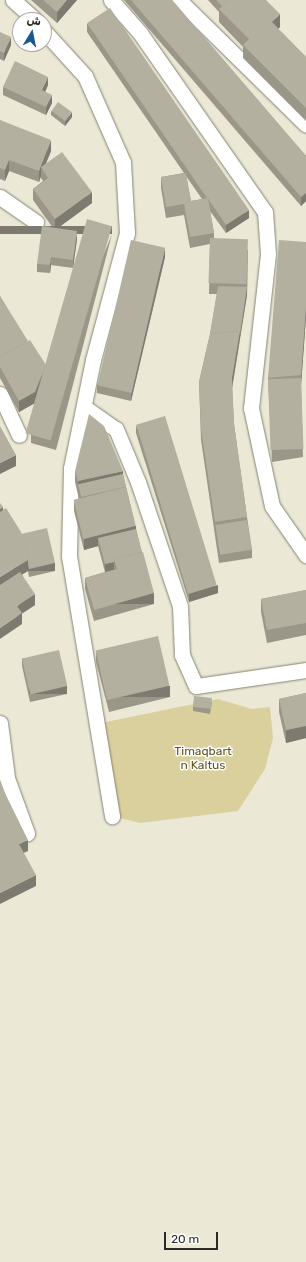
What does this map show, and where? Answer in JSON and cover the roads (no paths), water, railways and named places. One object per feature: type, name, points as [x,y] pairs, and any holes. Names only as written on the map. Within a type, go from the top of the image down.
[{"type":"street","points":[[13,0],[26,12]]},
{"type":"street","points":[[110,0],[140,33],[265,212],[268,254],[251,408],[272,506],[306,555]]},
{"type":"street","points":[[179,0],[306,125]]},
{"type":"street","points":[[52,39],[85,76],[124,162],[127,233],[84,408],[71,468],[68,556],[112,816]]},
{"type":"street","points":[[0,197],[36,222]]},
{"type":"street","points":[[0,394],[19,435]]},
{"type":"street","points":[[84,408],[116,429],[138,482],[180,606],[182,655],[196,686],[306,670]]},
{"type":"street","points":[[0,724],[9,784],[27,833]]},
{"type":"park label","name":"Timaqbart n Kaltus","points":[[203,759]]}]
